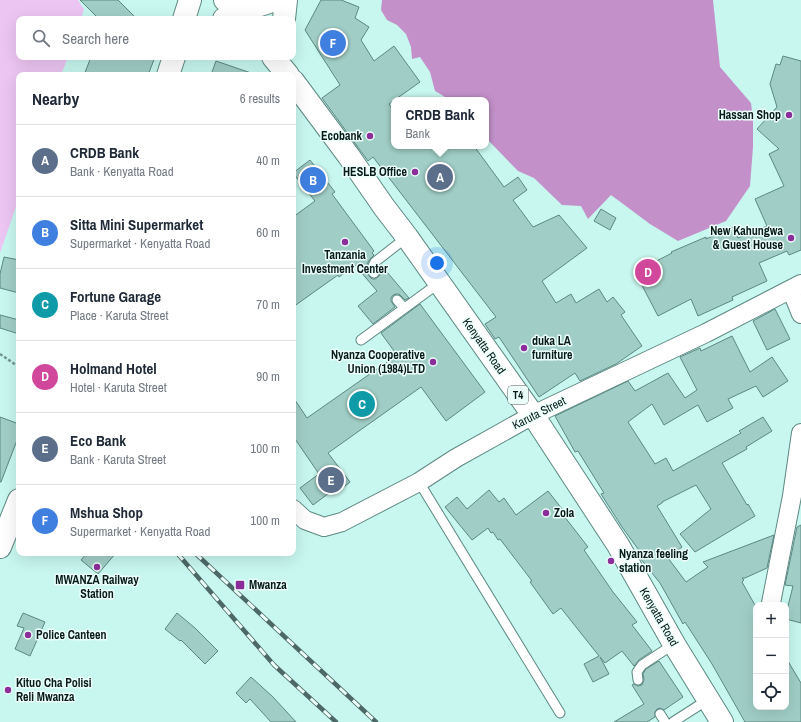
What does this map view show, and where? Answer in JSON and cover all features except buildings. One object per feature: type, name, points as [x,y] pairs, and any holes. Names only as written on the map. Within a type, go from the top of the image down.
[{"type":"main road","points":[[185,16],[190,0]]},
{"type":"main road","points":[[234,11],[274,0]]},
{"type":"main road","points":[[284,16],[286,0]]},
{"type":"main road","points":[[276,60],[286,72]]},
{"type":"main road","points":[[286,60],[288,72]]},
{"type":"main road","name":"Kenyatta Road","points":[[296,85],[407,237],[533,416],[618,545],[674,644],[722,722]]},
{"type":"main road","points":[[0,547],[16,507]]},
{"type":"street","name":"Karuta Street","points":[[296,512],[304,520],[324,527],[342,522],[419,482],[456,458],[533,416],[706,333],[796,287],[801,314]]},
{"type":"street","points":[[771,602],[792,496],[801,433]]},
{"type":"lane","points":[[374,273],[375,262],[407,237]]},
{"type":"lane","points":[[361,340],[439,283]]},
{"type":"lane","points":[[397,300],[404,308]]},
{"type":"lane","points":[[419,482],[560,713]]},
{"type":"lane","points":[[638,680],[637,672],[642,665],[674,644]]},
{"type":"lane","points":[[673,722],[708,699]]},
{"type":"lane","points":[[660,714],[665,722]]},
{"type":"path","points":[[0,354],[16,365]]},
{"type":"shaded area","points":[[0,0],[78,0],[84,9],[82,16],[16,16],[16,60],[67,60],[62,72],[16,72],[16,207],[0,253]]},
{"type":"shaded area","points":[[382,0],[713,0],[720,67],[751,103],[753,120],[753,147],[750,186],[726,221],[678,241],[650,224],[611,195],[588,219],[581,206],[562,205],[534,178],[518,171],[489,141],[489,97],[444,97],[435,91],[430,72],[420,57],[412,59],[411,47],[406,34],[397,25],[387,20],[381,10]]},
{"type":"railway","points":[[180,556],[274,665],[336,722]]},
{"type":"railway","points":[[198,556],[376,722]]},
{"type":"place","name":"Mshua Shop","points":[[333,43]]},
{"type":"place","name":"Hassan Shop","points":[[789,115]]},
{"type":"place","name":"Ecobank","points":[[370,136]]},
{"type":"place","name":"HESLB Office","points":[[415,172]]},
{"type":"place","name":"CRDB Bank","points":[[440,177]]},
{"type":"place","name":"Sitta Mini Supermarket","points":[[313,180]]},
{"type":"place","name":"New Kahungwa & Guest House","points":[[791,238]]},
{"type":"place","name":"Tanzania Investment Center","points":[[345,242]]},
{"type":"place","name":"Holmand Hotel","points":[[648,272]]},
{"type":"place","name":"duka LA furniture","points":[[524,348]]},
{"type":"place","name":"Nyanza Cooperative Union (1984)LTD","points":[[433,362]]},
{"type":"place","name":"Fortune Garage","points":[[362,404]]},
{"type":"place","name":"Eco Bank","points":[[331,480]]},
{"type":"place","name":"Zola","points":[[546,513]]},
{"type":"place","name":"Nyanza feeling station","points":[[611,561]]},
{"type":"place","name":"MWANZA Railway Station","points":[[97,567]]},
{"type":"place","name":"Mwanza","points":[[240,585]]},
{"type":"place","name":"Police Canteen","points":[[28,635]]},
{"type":"place","name":"Kituo Cha Polisi Reli Mwanza","points":[[8,690]]}]
